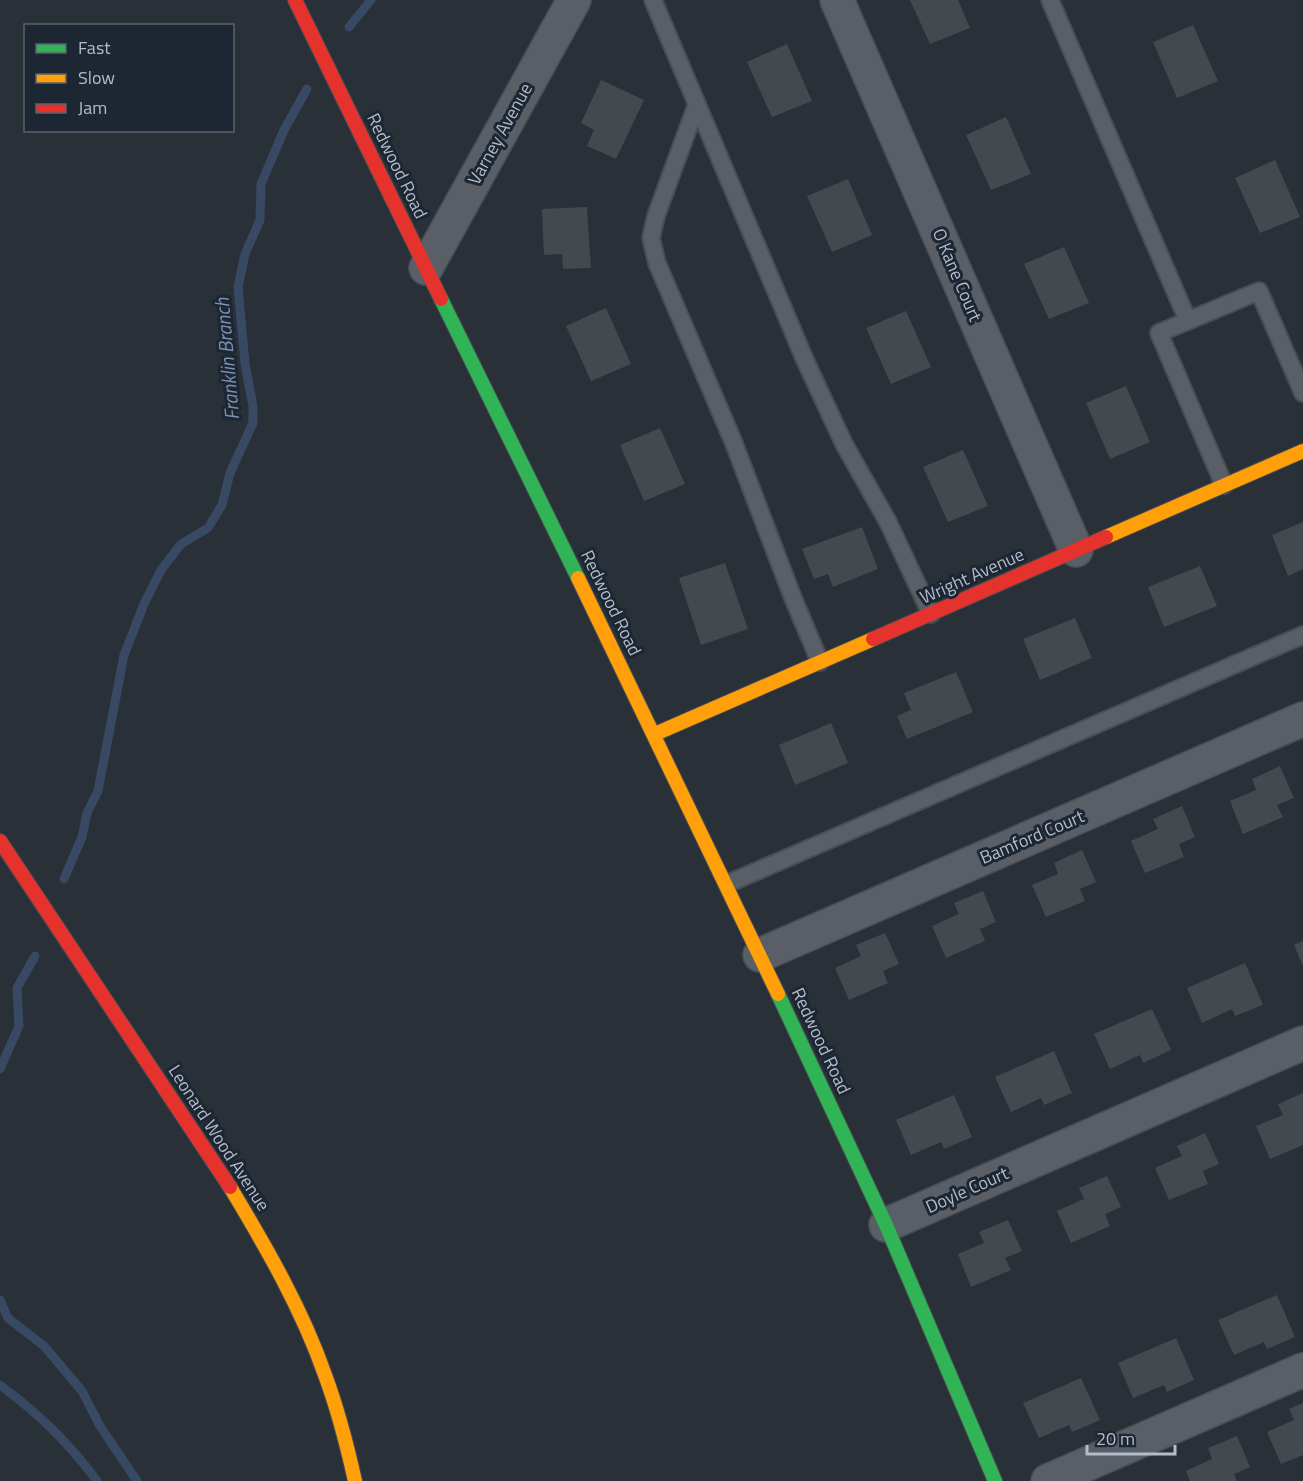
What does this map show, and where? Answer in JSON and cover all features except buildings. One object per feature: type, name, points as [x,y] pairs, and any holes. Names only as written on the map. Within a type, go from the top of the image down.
[{"type":"street","name":"Redwood Road","points":[[295,0],[655,734],[886,1225]]},
{"type":"street","name":"Varney Avenue","points":[[426,268],[574,0]]},
{"type":"street","name":"O Kane Court","points":[[837,0],[1076,550]]},
{"type":"street","name":"Wright Avenue","points":[[655,734],[1303,452]]},
{"type":"street","name":"Bamford Court","points":[[760,955],[1303,719]]},
{"type":"street","name":"Leonard Wood Avenue","points":[[0,841],[206,1149],[255,1228],[296,1306],[325,1373],[341,1420],[355,1481]]},
{"type":"street","name":"Doyle Court","points":[[886,1225],[1303,1043]]},
{"type":"street","points":[[886,1225],[995,1481]]},
{"type":"street","points":[[1048,1481],[1303,1370]]},
{"type":"lane","points":[[653,0],[805,360],[844,444],[888,522],[931,614]]},
{"type":"lane","points":[[1050,0],[1188,321]]},
{"type":"lane","points":[[697,104],[656,216],[651,238],[657,263],[733,441],[820,662]]},
{"type":"lane","points":[[1224,485],[1159,333],[1259,291],[1303,393]]},
{"type":"lane","points":[[727,884],[1303,635]]},
{"type":"waterway","name":"Franklin Branch","points":[[349,27],[371,0]]},
{"type":"waterway","name":"Franklin Branch","points":[[64,879],[82,837],[87,813],[98,791],[124,655],[144,604],[161,570],[181,544],[208,528],[222,505],[230,473],[253,423],[253,406],[245,364],[238,287],[245,254],[260,220],[261,184],[284,130],[307,89]]},
{"type":"waterway","name":"Franklin Branch","points":[[0,1069],[19,1026],[17,988],[35,956]]},
{"type":"waterway","name":"Franklin Branch","points":[[0,1300],[8,1318],[44,1346],[82,1391],[100,1426],[137,1481]]},
{"type":"waterway","points":[[0,1385],[52,1429],[97,1481]]},
{"type":"traffic: fast","points":[[441,299],[578,578]]},
{"type":"traffic: fast","points":[[778,994],[886,1225],[995,1481]]},
{"type":"traffic: slow","points":[[1106,537],[1303,451]]},
{"type":"traffic: slow","points":[[578,578],[778,994]]},
{"type":"traffic: slow","points":[[655,734],[873,639]]},
{"type":"traffic: slow","points":[[230,1187],[270,1255],[306,1326],[334,1401],[355,1481]]},
{"type":"traffic: jam","points":[[295,0],[441,299]]},
{"type":"traffic: jam","points":[[873,639],[1106,537]]},
{"type":"traffic: jam","points":[[0,841],[230,1187]]}]
